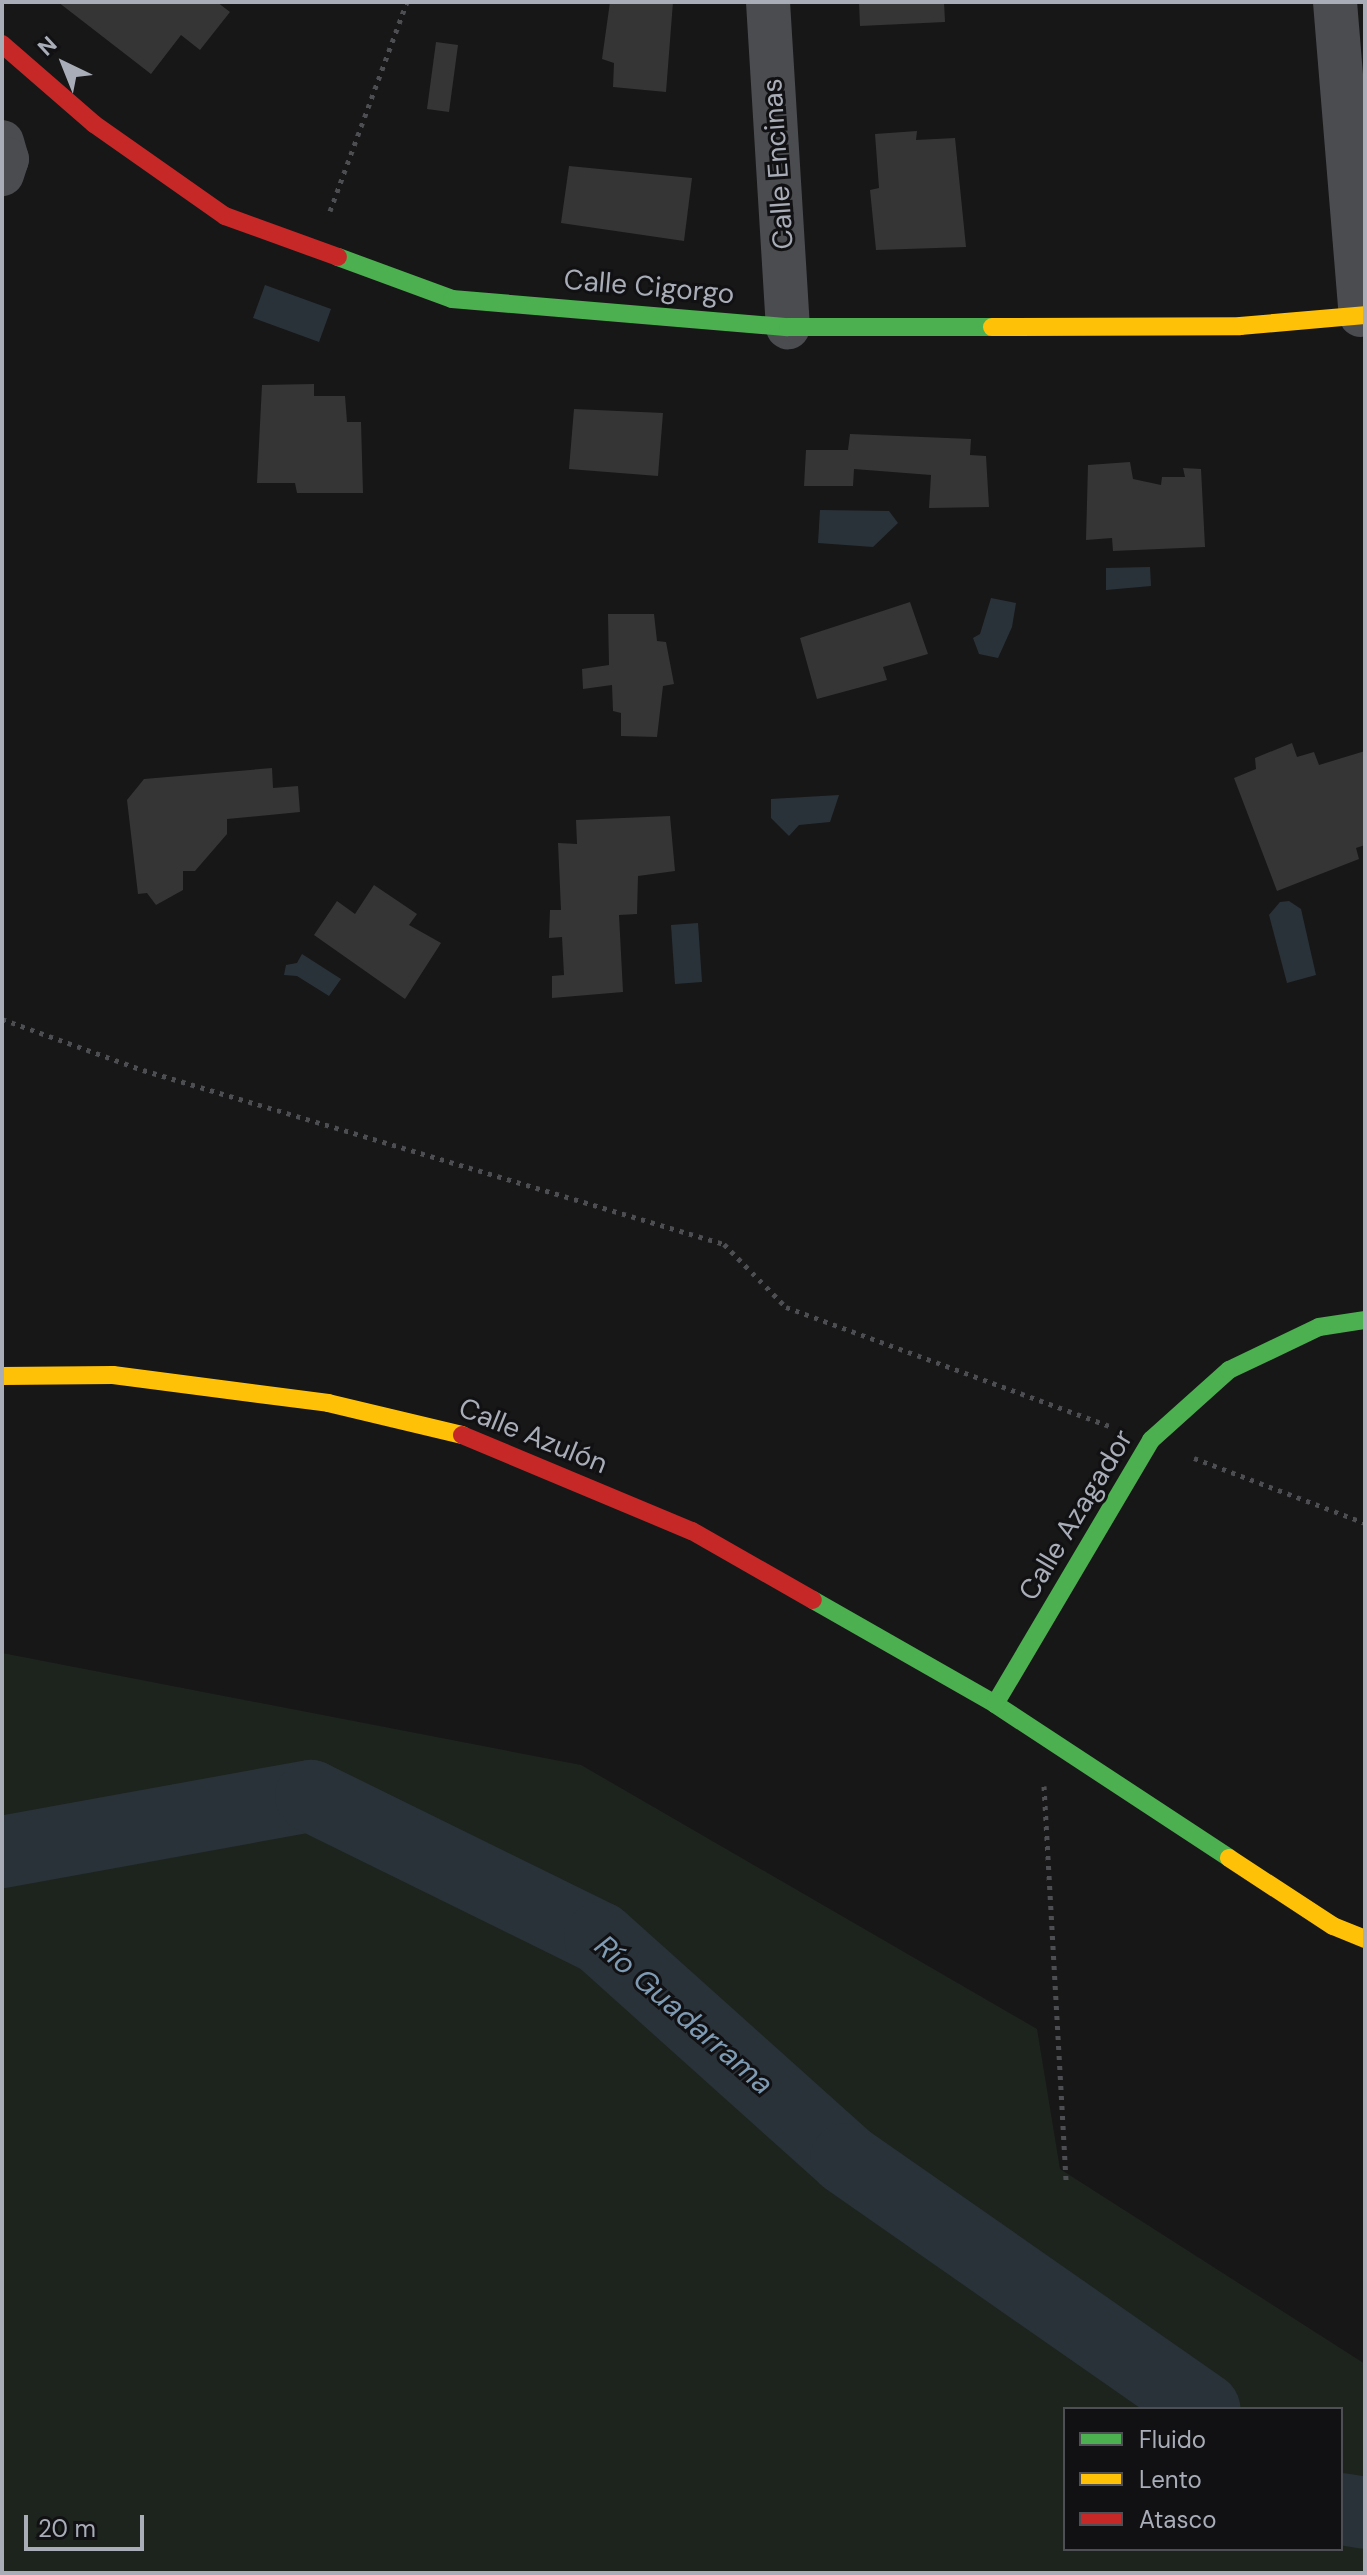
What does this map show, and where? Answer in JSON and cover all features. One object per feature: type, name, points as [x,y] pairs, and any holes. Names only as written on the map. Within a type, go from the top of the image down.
[{"type":"street","name":"Calle Encinas","points":[[768,2],[788,327]]},
{"type":"street","points":[[1335,2],[1363,315]]},
{"type":"street","name":"Calle Cigorgo","points":[[2,44],[94,124],[225,216],[452,299],[788,327],[1240,326],[1363,315]]},
{"type":"street","points":[[2,142],[7,159],[2,174]]},
{"type":"street","name":"Calle Azagador","points":[[995,1704],[1151,1440],[1229,1370],[1319,1327],[1365,1320]]},
{"type":"street","name":"Calle Azulón","points":[[2,1376],[113,1375],[328,1403],[452,1431],[692,1531],[995,1704]]},
{"type":"street","points":[[995,1704],[1333,1926],[1365,1939]]},
{"type":"path","points":[[316,249],[407,2]]},
{"type":"path","points":[[2,1019],[143,1070],[724,1244],[786,1307],[1151,1440],[1343,1519],[1365,1523]]},
{"type":"path","points":[[1041,1733],[1066,2183]]},
{"type":"shaded area","points":[[265,285],[331,309],[319,342],[253,318]]},
{"type":"shaded area","points":[[820,510],[889,511],[898,523],[873,547],[818,543]]},
{"type":"shaded area","points":[[1150,567],[1151,586],[1106,590],[1106,568]]},
{"type":"shaded area","points":[[991,598],[1016,603],[1012,627],[998,658],[979,654],[973,638],[980,634]]},
{"type":"shaded area","points":[[839,795],[830,822],[799,825],[789,836],[771,818],[771,799]]},
{"type":"shaded area","points":[[1289,901],[1301,909],[1316,975],[1287,983],[1269,915],[1280,902]]},
{"type":"shaded area","points":[[698,923],[702,982],[675,984],[671,925]]},
{"type":"shaded area","points":[[302,954],[341,979],[329,996],[297,976],[284,975],[286,965],[297,963]]},
{"type":"shaded area","points":[[2,1653],[581,1765],[1037,2029],[1060,2169],[1365,2364],[1365,2573],[2,2573]]},
{"type":"building","points":[[58,2],[217,2],[230,12],[200,50],[181,35],[151,74]]},
{"type":"building","points":[[610,2],[673,2],[666,92],[613,87],[614,63],[602,59]]},
{"type":"building","points":[[859,2],[944,2],[945,22],[860,26]]},
{"type":"building","points":[[436,42],[458,45],[449,112],[427,109]]},
{"type":"building","points":[[917,131],[916,140],[955,138],[966,247],[876,250],[870,190],[879,188],[875,134]]},
{"type":"building","points":[[569,166],[692,178],[684,241],[561,223]]},
{"type":"building","points":[[314,384],[314,396],[345,396],[347,422],[361,422],[363,493],[297,493],[295,483],[257,483],[262,385]]},
{"type":"building","points":[[574,409],[663,413],[658,476],[569,469]]},
{"type":"building","points":[[850,434],[971,439],[970,455],[986,456],[989,507],[929,508],[931,475],[854,469],[853,486],[804,486],[806,450],[848,450]]},
{"type":"building","points":[[1130,462],[1133,479],[1161,485],[1162,477],[1185,477],[1183,468],[1201,469],[1205,547],[1113,551],[1112,538],[1086,540],[1088,465]]},
{"type":"building","points":[[910,602],[928,654],[883,667],[887,680],[817,699],[800,638]]},
{"type":"building","points":[[608,614],[654,614],[657,641],[666,642],[674,684],[663,686],[657,737],[621,736],[621,713],[613,711],[612,685],[583,689],[582,669],[609,665]]},
{"type":"building","points":[[1292,743],[1297,757],[1314,752],[1319,765],[1365,751],[1365,845],[1356,848],[1359,859],[1277,891],[1234,778],[1256,769],[1255,758]]},
{"type":"building","points":[[272,768],[273,788],[298,786],[300,812],[227,819],[227,834],[195,871],[183,871],[183,890],[156,905],[147,893],[138,894],[127,800],[144,779]]},
{"type":"building","points":[[670,816],[675,871],[638,876],[637,914],[619,915],[623,992],[552,998],[552,976],[564,975],[562,937],[549,938],[550,910],[561,910],[558,843],[577,844],[576,820]]},
{"type":"building","points":[[374,885],[417,914],[409,925],[441,943],[405,999],[314,935],[337,901],[355,914]]},
{"type":"waterway","name":"Río Guadarrama","points":[[2,1852],[311,1796],[600,1938],[846,2159],[1201,2407]]},
{"type":"waterway","name":"Río Guadarrama","points":[[1343,2509],[1365,2513]]},
{"type":"traffic: fast","points":[[338,257],[452,299],[788,327],[992,327]]},
{"type":"traffic: fast","points":[[995,1704],[1151,1440],[1229,1370],[1319,1327],[1365,1320]]},
{"type":"traffic: fast","points":[[813,1600],[995,1704],[1229,1858]]},
{"type":"traffic: slow","points":[[992,327],[1240,326],[1365,315]]},
{"type":"traffic: slow","points":[[2,1376],[113,1375],[328,1403],[462,1435]]},
{"type":"traffic: slow","points":[[1229,1858],[1333,1926],[1365,1939]]},
{"type":"traffic: jam","points":[[2,44],[94,124],[225,216],[338,257]]},
{"type":"traffic: jam","points":[[462,1435],[692,1531],[813,1600]]}]
